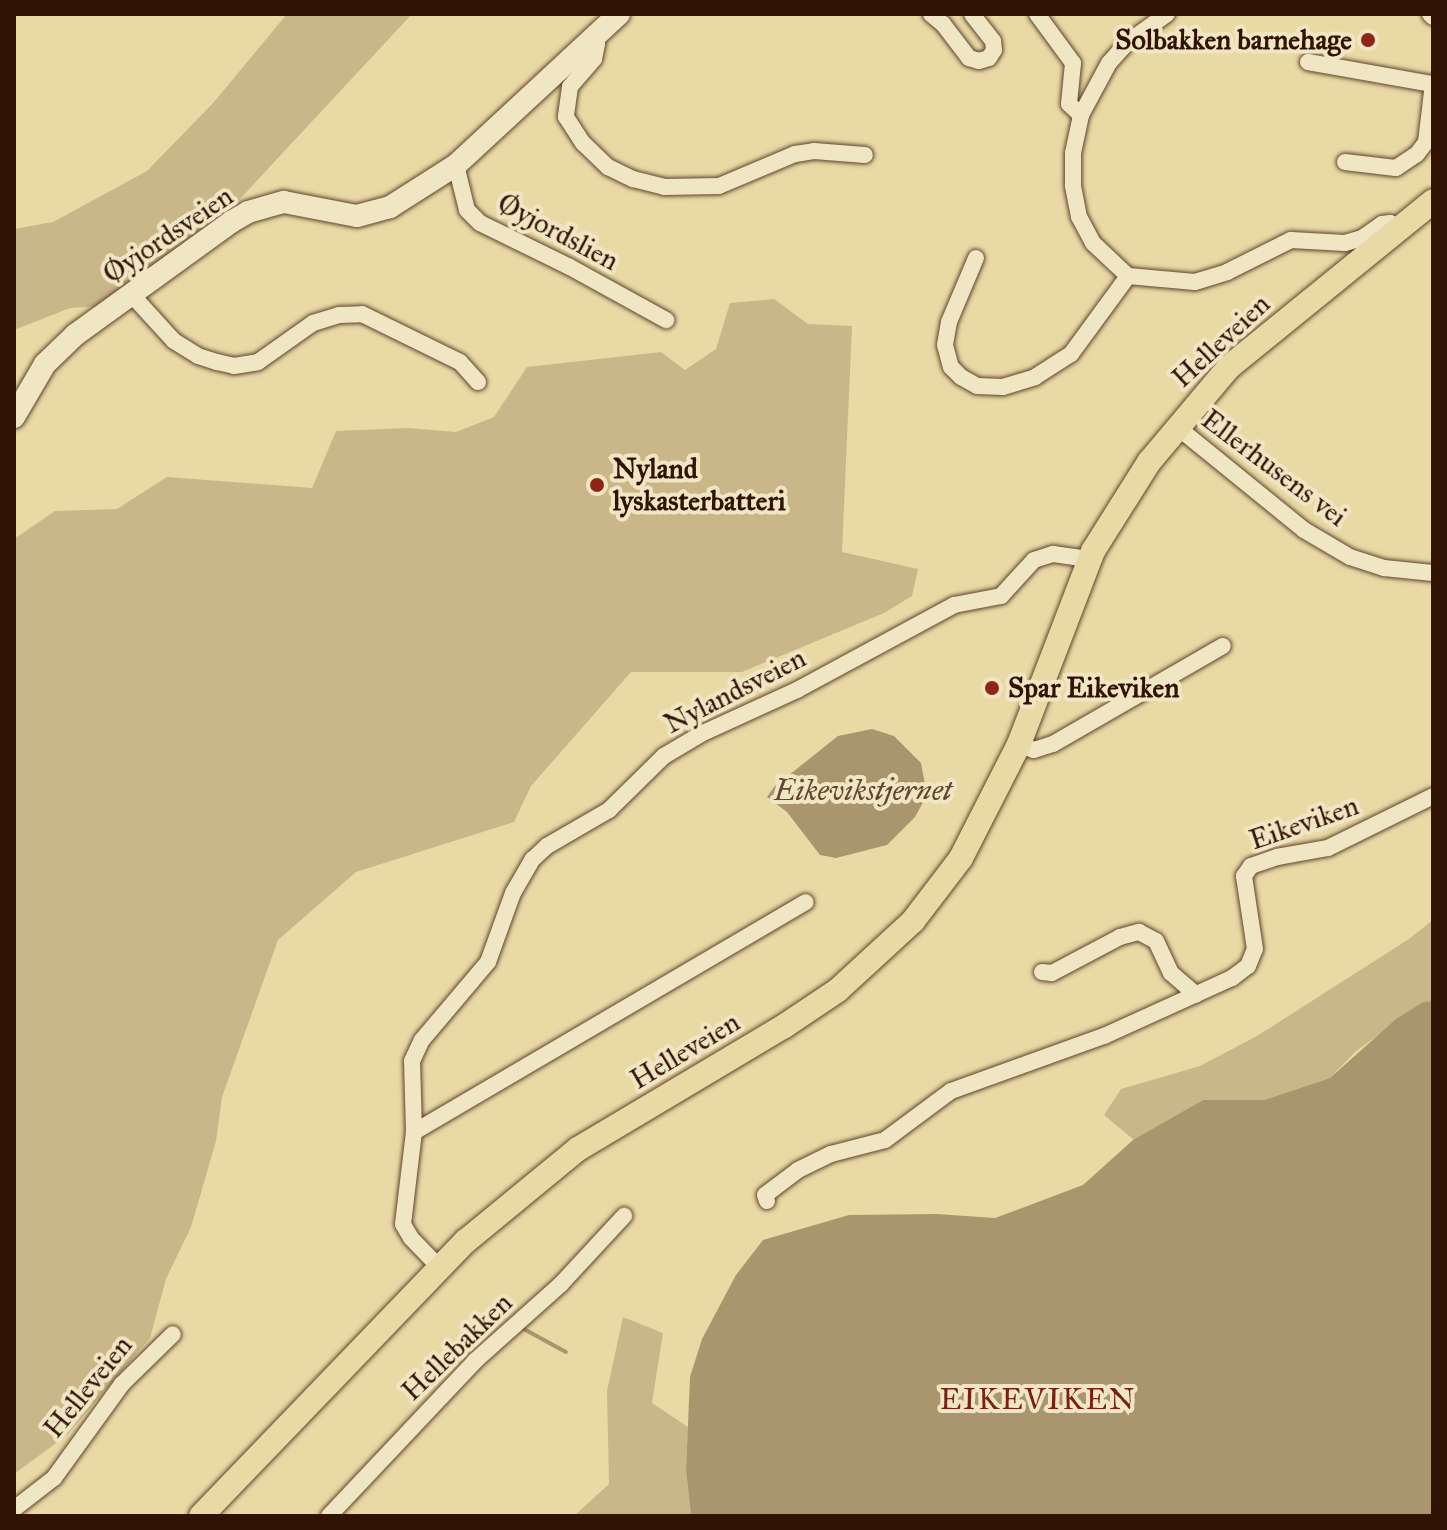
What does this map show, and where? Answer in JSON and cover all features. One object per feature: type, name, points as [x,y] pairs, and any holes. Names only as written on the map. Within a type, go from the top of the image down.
[{"type":"main road","name":"Helleveien","points":[[201,1516],[439,1267],[578,1149],[783,1027],[838,990],[888,947],[961,858],[1019,744],[1089,559],[1124,498],[1176,426],[1229,367],[1433,201]]},
{"type":"street","name":"Øyjordsveien","points":[[14,417],[45,364],[75,335],[248,212],[284,202],[357,216],[390,207],[456,165],[589,38],[619,14]]},
{"type":"street","points":[[931,14],[948,30],[969,58],[979,61],[989,58],[994,50],[993,41],[972,14]]},
{"type":"street","points":[[1037,14],[1073,63],[1069,104],[1073,112],[1081,115]]},
{"type":"street","points":[[1167,14],[1128,42],[1109,63],[1081,115],[1073,153],[1073,185],[1079,217],[1093,243],[1128,276],[1195,282],[1227,272],[1291,240],[1345,243],[1362,238],[1382,224],[1390,223],[1399,229]]},
{"type":"street","points":[[589,38],[597,44],[594,59],[570,87],[566,117],[583,143],[600,159],[633,179],[664,187],[719,186],[795,154],[814,151],[865,155]]},
{"type":"street","points":[[1308,62],[1432,84],[1432,109],[1426,142],[1417,154],[1396,168],[1345,162]]},
{"type":"street","name":"Øyjordslien","points":[[456,165],[467,210],[480,223],[666,320]]},
{"type":"street","points":[[976,258],[949,322],[945,345],[951,367],[977,386],[1003,387],[1035,377],[1071,354],[1128,276]]},
{"type":"street","points":[[132,295],[174,341],[198,356],[217,362],[234,366],[258,362],[313,323],[339,315],[362,314],[460,362],[478,382]]},
{"type":"street","name":"Ellerhusens vei","points":[[1176,426],[1304,530],[1350,557],[1384,568],[1433,573]]},
{"type":"street","name":"Nylandsveien","points":[[439,1267],[411,1238],[403,1224],[414,1132],[411,1072],[416,1050],[488,962],[513,893],[540,851],[609,810],[647,771],[681,745],[797,690],[954,605],[1001,596],[1034,560],[1053,554],[1089,559]]},
{"type":"street","points":[[1019,744],[1034,750],[1053,744],[1223,646]]},
{"type":"street","name":"Eikeviken","points":[[767,1201],[765,1195],[813,1161],[890,1138],[951,1091],[1104,1036],[1232,978],[1253,957],[1256,940],[1244,876],[1251,866],[1277,857],[1328,848],[1433,796]]},
{"type":"street","points":[[414,1132],[806,902]]},
{"type":"street","points":[[1042,972],[1052,973],[1120,937],[1139,932],[1156,941],[1171,973],[1196,995]]},
{"type":"street","points":[[776,1174],[827,1145],[881,1133],[890,1138]]},
{"type":"street","name":"Hellebakken","points":[[329,1516],[482,1353],[561,1284],[624,1216]]},
{"type":"street","name":"Helleveien","points":[[14,1509],[54,1478],[122,1384],[173,1334]]},
{"type":"shaded area","points":[[287,14],[412,14],[225,215],[104,306],[70,308],[14,330],[14,229],[53,222],[147,171],[214,102]]},
{"type":"shaded area","points":[[774,299],[808,324],[852,326],[842,552],[918,569],[912,596],[884,613],[742,672],[631,672],[531,786],[514,822],[356,872],[278,940],[222,1097],[216,1141],[191,1227],[166,1279],[150,1338],[67,1435],[14,1474],[14,539],[55,511],[117,509],[167,477],[312,488],[336,431],[408,428],[456,432],[494,417],[527,367],[661,352],[685,370],[716,349],[730,303]]},
{"type":"shaded area","points":[[1433,920],[1433,1001],[1423,1002],[1355,1052],[1330,1078],[1264,1100],[1203,1100],[1134,1140],[1104,1115],[1121,1089],[1200,1066],[1257,1036],[1409,939]]},
{"type":"shaded area","points":[[623,1317],[663,1333],[652,1403],[688,1427],[686,1470],[691,1516],[574,1516],[609,1484],[607,1391]]},
{"type":"water","name":"Eikevikstjernet","points":[[872,729],[894,736],[921,763],[927,795],[915,817],[887,845],[836,858],[820,855],[787,812],[767,797],[774,787],[838,736]]},
{"type":"water","points":[[1433,1001],[1433,1516],[691,1516],[686,1470],[690,1377],[702,1339],[736,1275],[763,1240],[849,1215],[937,1214],[995,1218],[1083,1185],[1133,1140],[1203,1100],[1264,1100],[1330,1078],[1396,1019],[1423,1002]]},
{"type":"waterway","points":[[522,1328],[566,1352]]},
{"type":"place","name":"Solbakken barnehage","points":[[1368,40]]},
{"type":"place","name":"Nyland lyskasterbatteri","points":[[597,485]]},
{"type":"place","name":"Spar Eikeviken","points":[[992,688]]},
{"type":"district","name":"EIKEVIKEN","points":[[1038,1399]]}]
